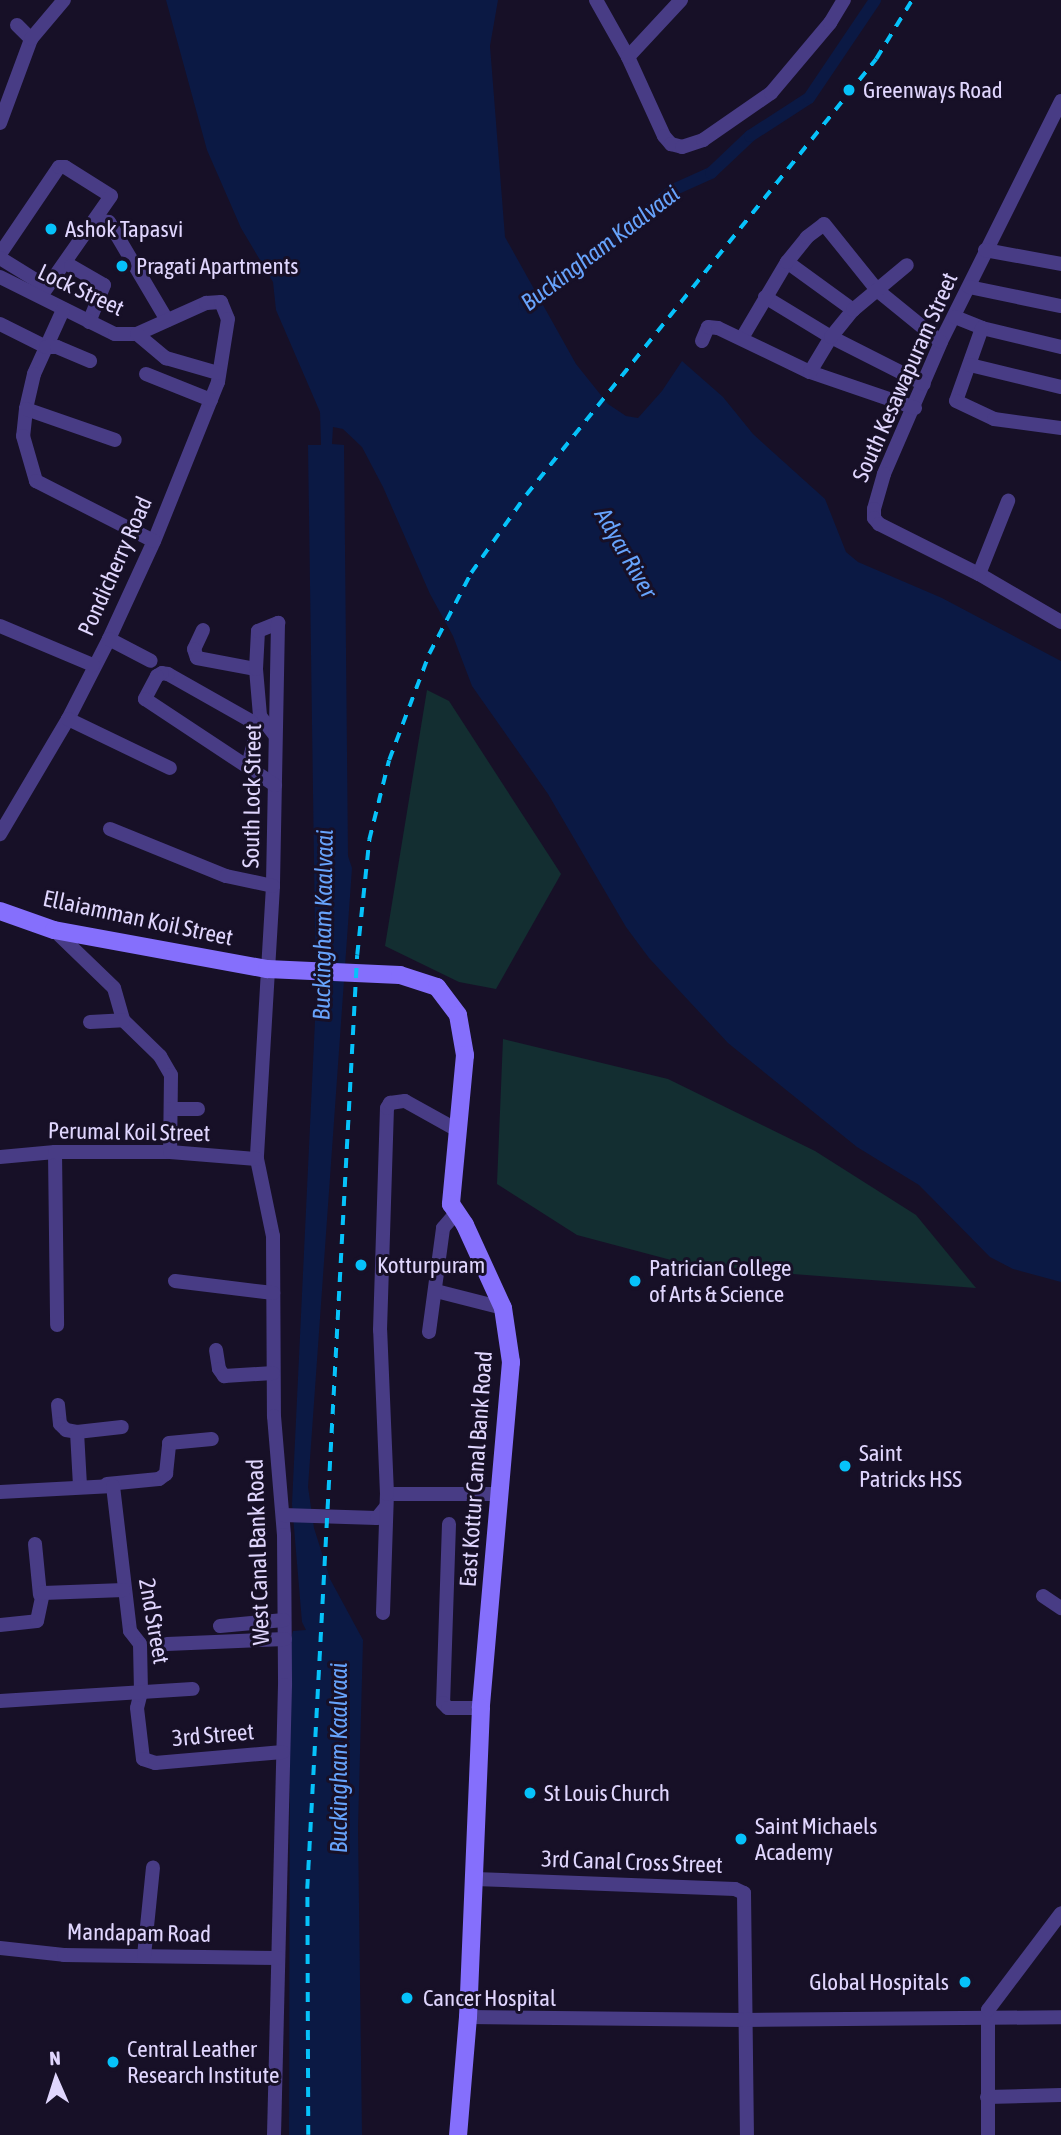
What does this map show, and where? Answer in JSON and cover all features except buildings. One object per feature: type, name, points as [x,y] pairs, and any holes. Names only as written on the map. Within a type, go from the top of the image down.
[{"type":"street","points":[[0,123],[6,87],[31,38],[64,0]]},
{"type":"street","points":[[596,0],[628,57],[664,136],[671,144],[691,146],[771,93],[830,23],[844,0]]},
{"type":"street","points":[[628,57],[681,0]]},
{"type":"street","points":[[17,25],[31,38]]},
{"type":"street","name":"South Kesawapuram Street","points":[[1061,101],[941,342],[915,408],[884,474],[874,518],[879,524],[979,574],[1061,622]]},
{"type":"street","points":[[59,167],[65,167],[111,196],[46,295],[0,256],[59,167]]},
{"type":"street","points":[[46,295],[71,266],[99,221],[109,222],[167,320]]},
{"type":"street","points":[[742,338],[786,262],[807,237],[824,224],[877,290],[941,342]]},
{"type":"street","points":[[985,250],[1061,264]]},
{"type":"street","points":[[786,262],[853,310]]},
{"type":"street","points":[[810,372],[831,337],[853,310],[907,265]]},
{"type":"street","points":[[71,266],[104,285],[89,322]]},
{"type":"street","name":"Lock Street","points":[[0,277],[46,295],[63,310],[115,334],[137,334],[206,303],[221,302]]},
{"type":"street","points":[[969,287],[1061,306]]},
{"type":"street","points":[[765,298],[831,337],[925,384]]},
{"type":"street","name":"Pondicherry Road","points":[[0,834],[68,719],[93,666],[112,641],[116,624],[154,541],[211,400],[228,319],[221,302]]},
{"type":"street","points":[[63,310],[34,374],[26,409],[23,436],[36,481],[154,541]]},
{"type":"street","points":[[955,317],[982,328],[1061,347]]},
{"type":"street","points":[[0,324],[46,347],[57,347],[90,361]]},
{"type":"street","points":[[702,341],[705,330],[712,326],[810,372],[915,408]]},
{"type":"street","points":[[982,328],[956,401],[994,419],[1061,428]]},
{"type":"street","points":[[137,334],[166,358],[218,373]]},
{"type":"street","points":[[970,365],[1061,387]]},
{"type":"street","points":[[146,374],[211,400]]},
{"type":"street","points":[[26,409],[115,440]]},
{"type":"street","points":[[979,574],[1008,501]]},
{"type":"street","name":"South Lock Street","points":[[256,669],[258,631],[278,623],[273,886],[267,969]]},
{"type":"street","points":[[1,630],[93,666]]},
{"type":"street","points":[[203,631],[194,649],[197,657],[256,669],[260,716],[275,735]]},
{"type":"street","points":[[112,641],[151,661]]},
{"type":"street","points":[[248,766],[256,734],[251,721],[168,674],[157,676],[145,699],[275,785]]},
{"type":"street","points":[[68,719],[170,768]]},
{"type":"street","points":[[110,829],[226,876],[273,886]]},
{"type":"street","name":"Ellaiamman Koil Street","points":[[0,911],[54,930],[267,969],[299,972]]},
{"type":"street","points":[[54,930],[114,988],[122,1020],[160,1056],[171,1075],[170,1152]]},
{"type":"street","name":"West Canal Bank Road","points":[[267,969],[257,1158],[274,1236],[274,1416],[286,1515],[274,2135]]},
{"type":"street","name":"East Kottur Canal Bank Road","points":[[299,972],[400,975],[437,987],[458,1015],[465,1055],[451,1199],[455,1214],[465,1224],[503,1308],[510,1362],[481,1708],[468,2017],[458,2135]]},
{"type":"street","points":[[90,1022],[122,1020]]},
{"type":"street","points":[[383,1614],[386,1501],[380,1330],[387,1108],[390,1103],[405,1101],[459,1131]]},
{"type":"street","points":[[171,1109],[198,1109]]},
{"type":"street","points":[[55,1152],[57,1325]]},
{"type":"street","name":"Perumal Koil Street","points":[[0,1157],[55,1152],[170,1152],[257,1158]]},
{"type":"street","points":[[429,1332],[443,1228],[455,1214]]},
{"type":"street","points":[[174,1282],[273,1293]]},
{"type":"street","points":[[436,1291],[503,1308]]},
{"type":"street","points":[[216,1350],[219,1368],[224,1376],[273,1373]]},
{"type":"street","points":[[58,1405],[60,1424],[66,1430],[77,1432],[122,1427]]},
{"type":"street","points":[[77,1432],[80,1485]]},
{"type":"street","points":[[0,1493],[159,1479],[166,1474],[169,1443],[212,1439]]},
{"type":"street","name":"2nd Street","points":[[110,1485],[130,1631],[140,1644],[141,1692],[137,1708],[141,1755],[146,1761]]},
{"type":"street","points":[[386,1501],[499,1494]]},
{"type":"street","points":[[286,1515],[372,1518],[381,1516],[386,1501]]},
{"type":"street","points":[[449,1524],[443,1703],[452,1709],[481,1708]]},
{"type":"street","points":[[0,1625],[37,1622],[41,1616],[35,1544]]},
{"type":"street","points":[[40,1595],[124,1590]]},
{"type":"street","points":[[1043,1596],[1061,1608]]},
{"type":"street","points":[[220,1626],[284,1620]]},
{"type":"street","points":[[167,1644],[285,1639]]},
{"type":"street","points":[[0,1701],[192,1689]]},
{"type":"street","name":"3rd Street","points":[[146,1761],[283,1752]]},
{"type":"street","points":[[144,1956],[153,1867]]},
{"type":"street","name":"3rd Canal Cross Street","points":[[475,1878],[741,1891],[746,1902],[744,2020]]},
{"type":"street","points":[[988,2135],[986,2017],[991,2005],[1061,1913]]},
{"type":"street","name":"Mandapam Road","points":[[0,1948],[64,1955],[278,1958]]},
{"type":"street","points":[[468,2017],[744,2020],[1061,2017]]},
{"type":"street","points":[[744,2020],[747,2135]]},
{"type":"street","points":[[987,2097],[1061,2095]]},
{"type":"green space","points":[[427,690],[449,701],[561,874],[496,989],[459,982],[385,946]]},
{"type":"green space","points":[[503,1039],[668,1079],[815,1151],[916,1215],[976,1288],[767,1272],[671,1260],[577,1235],[497,1184]]},
{"type":"water","name":"Adyar River","points":[[166,0],[498,0],[490,46],[505,237],[576,364],[608,404],[626,416],[638,418],[662,391],[682,361],[723,397],[753,434],[825,499],[846,552],[858,562],[942,598],[1061,661],[1061,1282],[1013,1269],[990,1257],[919,1185],[857,1147],[728,1043],[649,958],[626,927],[548,794],[472,686],[453,636],[430,594],[383,487],[362,447],[343,429],[333,427],[332,444],[344,445],[348,856],[352,868],[308,1487],[314,1528],[330,1579],[363,1640],[358,1828],[362,2135],[289,2135],[290,1642],[293,1631],[306,1630],[302,1622],[292,1504],[316,1000],[308,445],[321,445],[320,412],[276,310],[273,282],[241,228],[207,150]]},
{"type":"waterway","name":"Buckingham Kaalvaai","points":[[524,305],[557,286],[673,190],[711,173],[750,136],[809,98],[875,0]]},
{"type":"railway","points":[[308,2135],[307,1889],[357,955],[369,840],[389,760],[429,654],[471,573],[526,495],[876,59],[912,0]]},
{"type":"place","name":"Greenways Road","points":[[849,90]]},
{"type":"place","name":"Ashok Tapasvi","points":[[51,229]]},
{"type":"place","name":"Pragati Apartments","points":[[122,266]]},
{"type":"place","name":"Kotturpuram","points":[[361,1265]]},
{"type":"place","name":"Patrician College of Arts & Science","points":[[635,1281]]},
{"type":"place","name":"Saint Patricks HSS","points":[[845,1466]]},
{"type":"place","name":"St Louis Church","points":[[530,1793]]},
{"type":"place","name":"Saint Michaels Academy","points":[[741,1839]]},
{"type":"place","name":"Global Hospitals","points":[[965,1982]]},
{"type":"place","name":"Cancer Hospital","points":[[407,1998]]},
{"type":"place","name":"Central Leather Research Institute","points":[[113,2062]]}]
